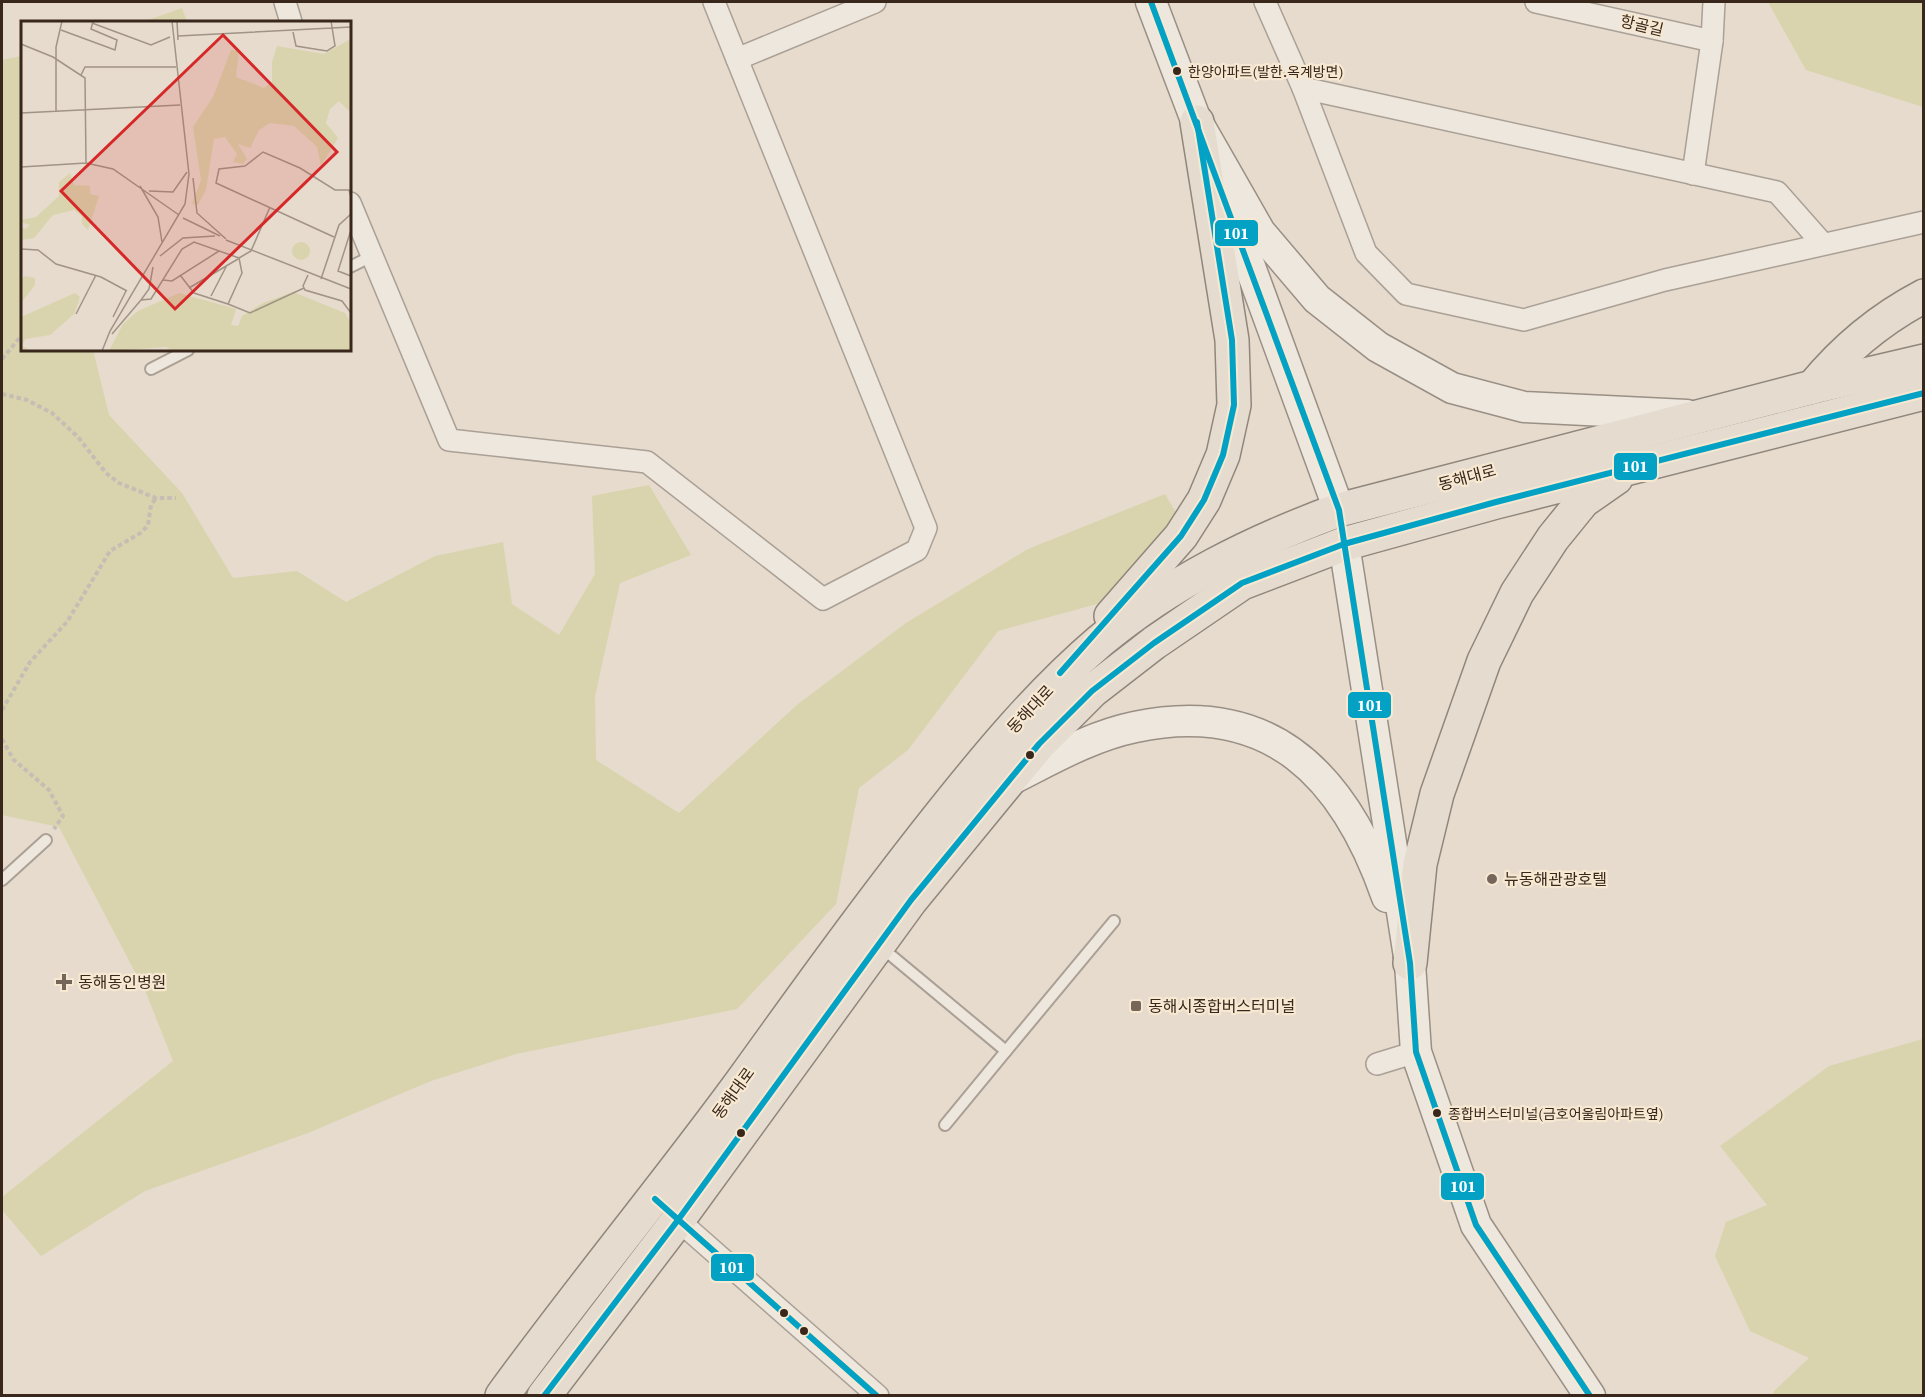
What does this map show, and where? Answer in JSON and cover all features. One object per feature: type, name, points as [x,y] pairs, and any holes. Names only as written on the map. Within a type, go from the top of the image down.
[{"type":"main road","points":[[1041,695],[1181,536],[1204,500],[1223,455],[1234,405],[1232,340],[1197,122]]},
{"type":"main road","points":[[1812,387],[1856,341],[1900,308],[1923,296]]},
{"type":"main road","name":"동해대로","points":[[502,1395],[666,1210],[901,865],[985,758],[1041,695],[1101,640],[1155,600],[1215,563],[1276,533],[1339,510],[1812,387],[1923,362]]},
{"type":"main road","points":[[544,1395],[666,1210],[879,945],[911,900],[1039,744],[1092,691],[1154,643],[1242,584],[1344,544],[1631,467],[1917,396]]},
{"type":"main road","points":[[1410,963],[1420,864],[1437,794],[1484,661],[1517,593],[1552,538],[1582,501],[1631,467]]},
{"type":"main road","points":[[1339,510],[1344,544]]},
{"type":"street","points":[[285,2],[291,21]]},
{"type":"street","points":[[351,205],[449,440],[647,462],[822,599],[917,550],[926,528],[714,2]]},
{"type":"street","points":[[736,59],[875,2]]},
{"type":"street","points":[[1151,2],[1339,510]]},
{"type":"street","points":[[1264,2],[1303,88],[1366,253],[1406,294],[1524,320],[1665,280],[1923,222]]},
{"type":"street","name":"항골길","points":[[1536,2],[1712,40]]},
{"type":"street","points":[[1694,174],[1712,40],[1714,2]]},
{"type":"street","points":[[1303,88],[1777,192],[1823,244]]},
{"type":"street","points":[[1197,122],[1260,232],[1317,299],[1378,347],[1452,388],[1524,407],[1702,416]]},
{"type":"street","points":[[1344,544],[1410,963],[1416,1052],[1476,1225],[1590,1395]]},
{"type":"street","points":[[1010,780],[1077,747],[1134,727],[1193,720],[1244,727],[1284,748],[1327,782],[1355,823],[1378,871],[1410,963]]},
{"type":"street","points":[[1377,1064],[1416,1052]]},
{"type":"street","points":[[666,1210],[878,1395]]},
{"type":"lane","points":[[351,266],[372,256]]},
{"type":"lane","points":[[151,369],[186,351]]},
{"type":"lane","points":[[2,880],[46,840]]},
{"type":"lane","points":[[945,1125],[1114,921]]},
{"type":"lane","points":[[879,945],[1006,1051]]},
{"type":"path","points":[[2,359],[21,336]]},
{"type":"path","points":[[2,394],[27,400],[52,413],[78,437],[106,473],[130,489],[156,498],[176,498]]},
{"type":"path","points":[[2,710],[30,662],[57,636],[72,614],[110,551],[142,532],[148,525],[151,505],[156,498]]},
{"type":"path","points":[[2,739],[13,759],[49,790],[63,814],[46,840]]},
{"type":"shaded area","points":[[1768,2],[1923,2],[1923,107],[1806,70]]},
{"type":"shaded area","points":[[182,8],[187,21],[146,21]]},
{"type":"shaded area","points":[[21,56],[21,351],[93,351],[109,415],[182,493],[233,578],[297,571],[346,602],[435,556],[503,542],[512,604],[559,635],[595,574],[592,496],[649,485],[691,555],[620,583],[595,696],[596,760],[679,813],[798,704],[906,623],[1028,549],[1165,494],[1192,540],[1108,601],[998,631],[908,750],[859,788],[836,904],[737,1009],[516,1054],[431,1081],[308,1133],[145,1191],[41,1256],[2,1210],[2,1197],[173,1061],[147,995],[59,827],[2,815],[2,60]]},
{"type":"shaded area","points":[[1923,1039],[1923,1395],[1773,1395],[1774,1391],[1809,1358],[1750,1331],[1715,1256],[1726,1222],[1767,1205],[1720,1146],[1829,1066]]},
{"type":"transit line","name":"101","points":[[1151,2],[1339,510],[1410,963],[1416,1052],[1476,1225],[1590,1396]]},
{"type":"transit line","name":"101","points":[[1060,673],[1181,536],[1204,500],[1223,455],[1234,405],[1232,340],[1197,122]]},
{"type":"transit line","name":"101","points":[[544,1396],[678,1220],[911,900],[1039,744],[1092,691],[1154,643],[1242,583],[1344,544],[1496,502],[1924,393]]},
{"type":"transit line","name":"101","points":[[655,1199],[877,1396]]},
{"type":"place","name":"한양아파트(발한.옥계방면)","points":[[1177,71]]},
{"type":"place","name":"뉴동해관광호텔","points":[[1492,879]]},
{"type":"place","name":"동해동인병원","points":[[64,982]]},
{"type":"place","name":"동해시종합버스터미널","points":[[1136,1006]]},
{"type":"place","name":"종합버스터미널(금호어울림아파트옆)","points":[[1437,1113]]}]
